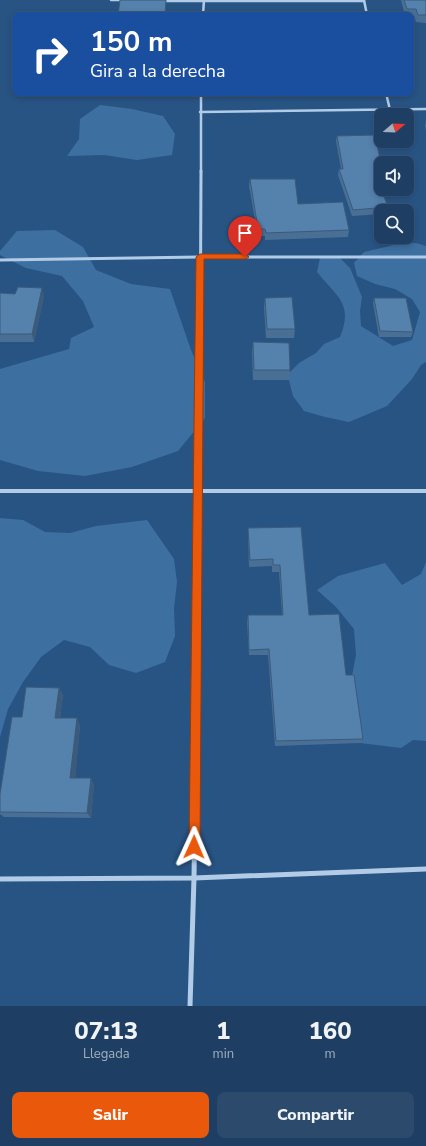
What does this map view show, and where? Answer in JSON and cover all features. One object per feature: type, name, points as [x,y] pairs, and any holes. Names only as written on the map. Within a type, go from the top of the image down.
[{"type":"street","points":[[111,0],[127,0]]},
{"type":"street","points":[[158,1],[364,0],[366,12]]},
{"type":"street","points":[[203,12],[204,1]]},
{"type":"street","points":[[190,1006],[194,878],[199,492],[201,96]]},
{"type":"street","points":[[387,96],[390,108]]},
{"type":"street","points":[[414,109],[426,109]]},
{"type":"street","points":[[200,112],[374,110]]},
{"type":"street","points":[[0,260],[200,257],[426,257]]},
{"type":"street","points":[[0,491],[199,492],[426,490]]},
{"type":"street","points":[[0,879],[194,878],[426,869]]},
{"type":"shaded area","points":[[100,105],[132,109],[163,116],[175,134],[172,155],[137,160],[104,155],[67,156],[79,139],[80,119]]},
{"type":"shaded area","points":[[55,230],[83,247],[96,270],[131,284],[170,289],[191,350],[205,382],[205,418],[178,451],[132,467],[85,476],[38,471],[0,460],[0,369],[69,349],[71,338],[94,327],[83,301],[62,276],[26,268],[0,255],[0,251],[17,231]]},
{"type":"shaded area","points":[[414,243],[426,246],[426,362],[421,365],[412,379],[387,406],[349,422],[304,411],[293,396],[289,380],[286,376],[299,363],[316,353],[324,344],[340,337],[345,316],[341,301],[317,272],[320,258],[340,258],[350,268],[362,297],[360,311],[361,326],[393,346],[412,340],[420,312],[412,299],[395,289],[375,284],[357,276],[354,263],[364,252],[398,244]]},
{"type":"shaded area","points":[[0,518],[23,520],[45,532],[70,533],[96,526],[147,520],[174,559],[177,582],[174,608],[175,636],[165,662],[136,673],[109,665],[90,647],[64,640],[41,657],[23,682],[8,709],[0,737]]},
{"type":"shaded area","points":[[426,562],[426,741],[413,740],[401,748],[360,743],[351,681],[356,655],[354,629],[336,607],[317,590],[338,576],[385,563],[402,585],[421,574]]},
{"type":"building","points":[[120,0],[166,0],[165,12],[118,12]]},
{"type":"building","points":[[404,0],[426,0],[426,15],[418,15],[416,9],[407,9]]},
{"type":"building","points":[[374,135],[374,148],[378,148],[379,156],[374,156],[374,196],[384,196],[387,204],[374,204],[374,208],[353,210],[339,169],[343,169],[337,136]]},
{"type":"building","points":[[250,179],[295,179],[298,204],[343,202],[349,230],[266,233],[265,229],[258,229]]},
{"type":"building","points":[[18,287],[42,288],[32,334],[0,334],[0,293],[15,294]]},
{"type":"building","points":[[292,297],[295,329],[267,329],[265,298]]},
{"type":"building","points":[[374,298],[406,298],[413,332],[380,331]]},
{"type":"building","points":[[253,342],[289,343],[290,370],[254,370]]},
{"type":"building","points":[[301,527],[309,615],[339,614],[346,675],[354,675],[363,739],[276,741],[269,649],[249,650],[248,615],[283,615],[280,565],[273,565],[273,559],[250,560],[248,528]]},
{"type":"building","points":[[26,687],[59,688],[55,718],[77,718],[70,778],[91,778],[87,813],[0,812],[0,794],[12,717],[22,717]]},
{"type":"route","points":[[194,847],[199,492],[200,257],[245,257]]}]
